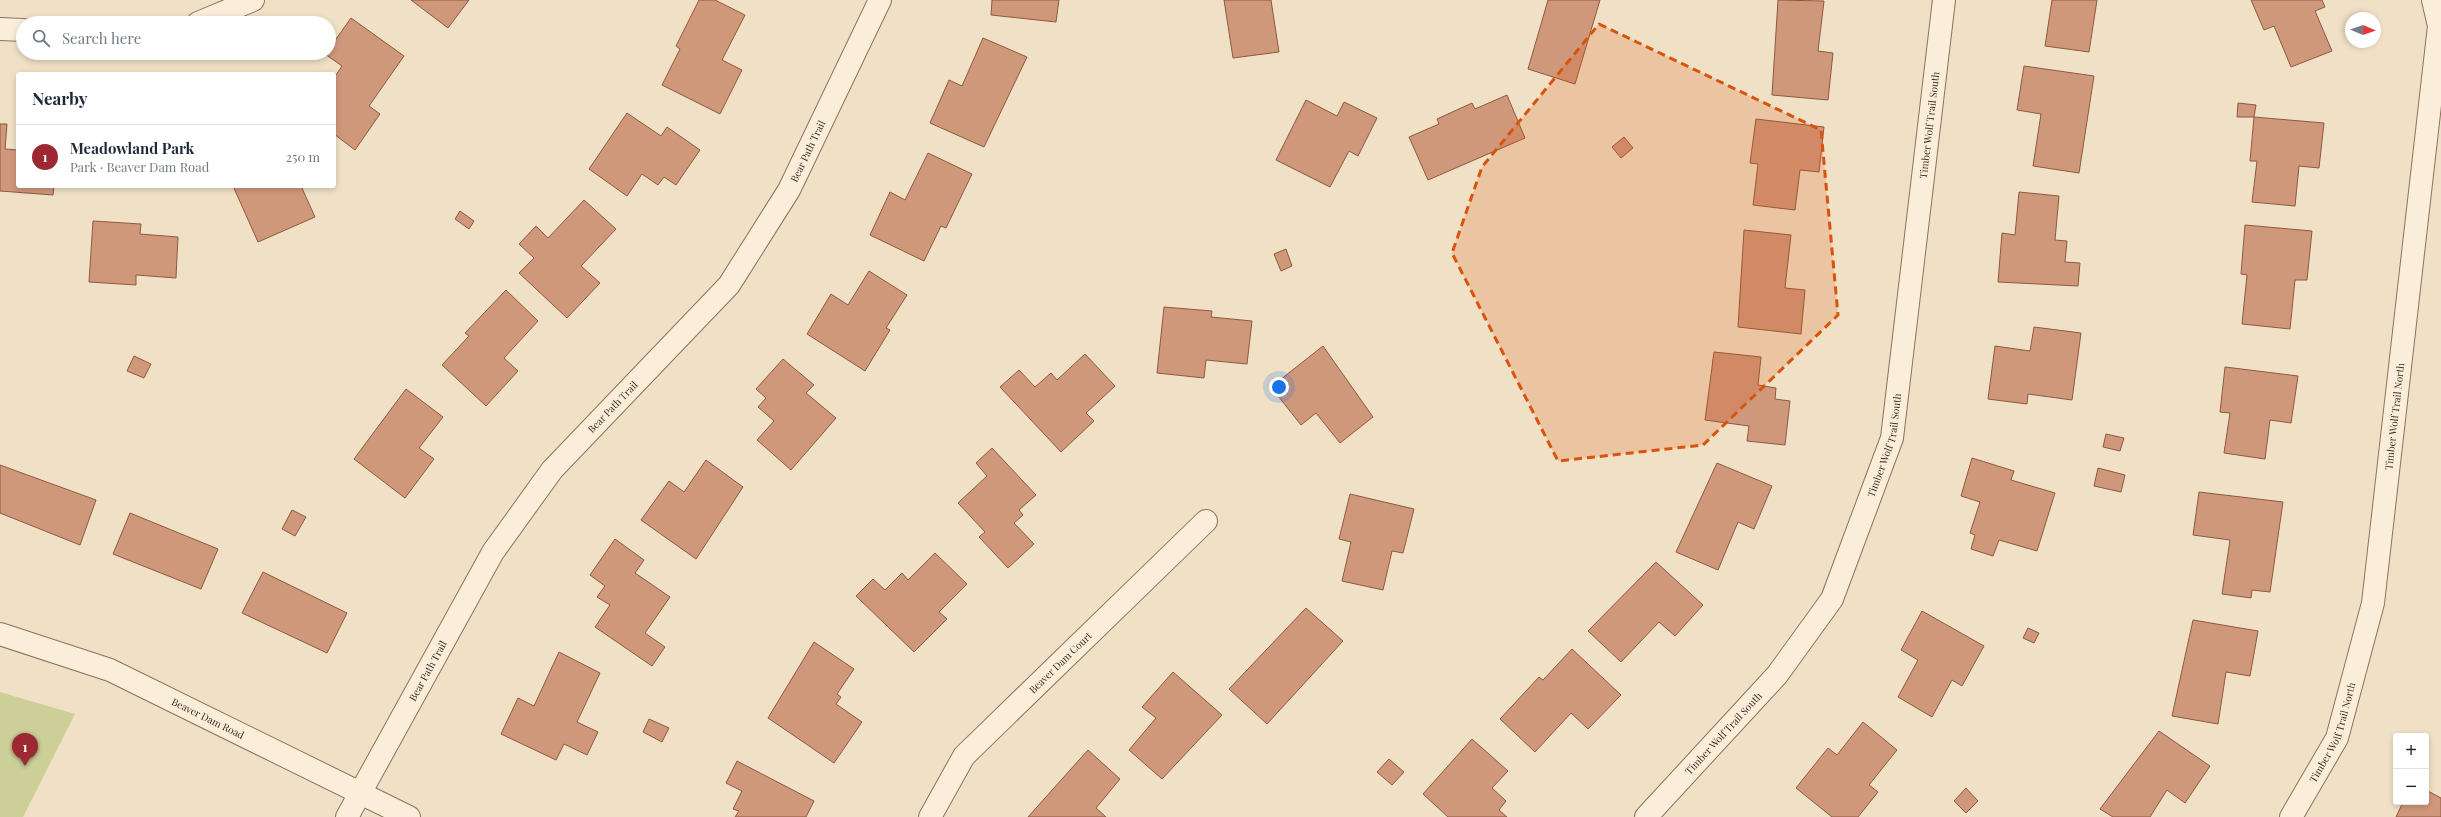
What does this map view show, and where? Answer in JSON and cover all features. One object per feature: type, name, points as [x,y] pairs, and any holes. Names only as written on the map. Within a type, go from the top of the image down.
[{"type":"street","points":[[215,16],[253,0]]},
{"type":"street","name":"Bear Path Trail","points":[[347,817],[494,552],[552,470],[729,285],[789,190],[880,0]]},
{"type":"street","name":"Timber Wolf Trail South","points":[[1646,817],[1777,675],[1832,599],[1892,438],[1944,0]]},
{"type":"street","name":"Timber Wolf Trail North","points":[[2291,817],[2337,738],[2373,603],[2439,26],[2432,0]]},
{"type":"street","points":[[0,29],[16,30]]},
{"type":"street","name":"Beaver Dam Court","points":[[930,817],[964,756],[1206,521]]},
{"type":"street","name":"Beaver Dam Road","points":[[0,634],[110,670],[409,817]]},
{"type":"highlighted area","points":[[1599,24],[1821,130],[1838,315],[1703,445],[1558,461],[1452,253],[1482,167]]},
{"type":"green space","points":[[0,692],[75,714],[23,817],[0,817]]},
{"type":"building","points":[[411,0],[469,0],[448,28]]},
{"type":"building","points":[[699,0],[715,0],[745,15],[722,60],[742,70],[720,114],[662,85],[680,49],[676,46]]},
{"type":"building","points":[[992,0],[1059,0],[1056,22],[991,15]]},
{"type":"building","points":[[1224,0],[1271,0],[1279,52],[1233,58]]},
{"type":"building","points":[[1548,0],[1600,0],[1575,84],[1528,69]]},
{"type":"building","points":[[1778,0],[1824,1],[1818,51],[1833,53],[1828,100],[1772,95]]},
{"type":"building","points":[[2052,0],[2097,0],[2089,52],[2045,46]]},
{"type":"building","points":[[2251,0],[2322,0],[2325,7],[2315,11],[2332,51],[2291,67],[2274,26],[2264,30]]},
{"type":"building","points":[[351,18],[404,56],[369,106],[380,114],[355,150],[336,136],[336,75],[342,66],[334,60],[336,60],[336,39]]},
{"type":"building","points":[[983,38],[1027,57],[984,147],[930,123],[949,80],[962,86]]},
{"type":"building","points":[[2024,66],[2094,76],[2079,173],[2033,166],[2041,114],[2017,110]]},
{"type":"building","points":[[1507,95],[1525,138],[1428,180],[1409,137],[1439,124],[1437,119],[1472,103],[1475,109]]},
{"type":"building","points":[[1306,100],[1337,116],[1344,102],[1377,118],[1358,156],[1349,151],[1330,187],[1276,160]]},
{"type":"building","points":[[2238,103],[2256,105],[2254,117],[2237,117]]},
{"type":"building","points":[[627,113],[661,136],[667,127],[700,150],[676,185],[664,177],[658,185],[642,174],[627,196],[589,169]]},
{"type":"building","points":[[2254,117],[2324,123],[2319,168],[2299,166],[2295,206],[2252,202],[2257,161],[2250,161]]},
{"type":"building","points":[[1756,119],[1824,127],[1819,172],[1800,170],[1795,210],[1753,205],[1758,164],[1750,163]]},
{"type":"building","points":[[0,124],[7,124],[5,149],[16,150],[16,188],[54,188],[53,195],[0,191]]},
{"type":"building","points":[[1624,137],[1633,148],[1621,158],[1612,147]]},
{"type":"building","points":[[928,153],[972,174],[946,228],[941,226],[924,261],[870,235],[890,192],[905,200]]},
{"type":"building","points":[[234,188],[302,188],[315,217],[258,242]]},
{"type":"building","points":[[2019,192],[2059,196],[2055,240],[2067,241],[2065,262],[2080,263],[2078,286],[1998,282],[2002,233],[2015,235]]},
{"type":"building","points":[[584,200],[616,229],[581,266],[600,283],[567,318],[519,273],[534,258],[519,244],[536,226],[548,238]]},
{"type":"building","points":[[460,211],[474,221],[469,229],[455,219]]},
{"type":"building","points":[[93,221],[141,224],[140,234],[178,237],[176,278],[136,275],[136,285],[89,282]]},
{"type":"building","points":[[2245,225],[2312,231],[2307,280],[2295,280],[2290,329],[2242,324],[2247,275],[2241,274]]},
{"type":"building","points":[[1744,230],[1791,235],[1785,288],[1805,290],[1801,334],[1738,327]]},
{"type":"building","points":[[1286,249],[1292,266],[1281,271],[1274,254]]},
{"type":"building","points":[[869,271],[907,295],[886,328],[890,330],[865,371],[807,334],[831,294],[848,305]]},
{"type":"building","points":[[506,290],[538,321],[504,358],[518,371],[486,406],[442,365],[469,336],[465,333]]},
{"type":"building","points":[[1164,307],[1212,311],[1211,317],[1252,321],[1247,364],[1206,360],[1204,378],[1157,373]]},
{"type":"building","points":[[2034,327],[2081,333],[2072,400],[2028,394],[2027,404],[1988,399],[1995,346],[2030,351]]},
{"type":"building","points":[[1323,346],[1373,417],[1340,443],[1316,413],[1301,425],[1271,387]]},
{"type":"building","points":[[1714,352],[1761,357],[1758,385],[1776,388],[1775,399],[1790,401],[1785,445],[1747,441],[1749,426],[1705,420]]},
{"type":"building","points":[[1085,354],[1115,386],[1086,413],[1094,421],[1061,452],[1000,387],[1019,370],[1035,387],[1051,373],[1057,380]]},
{"type":"building","points":[[134,356],[151,364],[144,378],[127,371]]},
{"type":"building","points":[[783,359],[814,385],[806,393],[836,418],[791,470],[757,440],[774,421],[758,407],[766,398],[756,389]]},
{"type":"building","points":[[2225,367],[2298,376],[2291,423],[2270,420],[2265,459],[2224,453],[2230,413],[2220,412]]},
{"type":"building","points":[[406,389],[443,417],[419,448],[434,459],[405,498],[354,459]]},
{"type":"building","points":[[2106,434],[2124,438],[2120,451],[2103,447]]},
{"type":"building","points":[[992,448],[1036,495],[1019,510],[1023,515],[1014,523],[1034,544],[1008,568],[979,537],[985,532],[958,503],[987,476],[976,463]]},
{"type":"building","points":[[1972,458],[2014,471],[2011,480],[2055,493],[2037,551],[1999,540],[1993,556],[1971,549],[1975,535],[1970,533],[1980,502],[1961,496]]},
{"type":"building","points":[[706,460],[743,487],[696,559],[641,520],[669,481],[684,492]]},
{"type":"building","points":[[1717,463],[1772,486],[1754,529],[1738,522],[1718,570],[1676,552]]},
{"type":"building","points":[[0,465],[96,500],[80,545],[0,513]]},
{"type":"building","points":[[2098,468],[2125,475],[2121,492],[2094,486]]},
{"type":"building","points":[[2199,492],[2283,502],[2270,592],[2252,590],[2251,598],[2222,594],[2230,540],[2193,535]]},
{"type":"building","points":[[1350,494],[1414,509],[1403,553],[1392,551],[1383,590],[1342,581],[1351,542],[1339,539]]},
{"type":"building","points":[[292,510],[306,517],[295,536],[282,529]]},
{"type":"building","points":[[130,513],[218,549],[201,589],[113,554]]},
{"type":"building","points":[[615,539],[644,560],[635,573],[670,597],[645,633],[665,647],[652,666],[595,627],[610,605],[597,597],[605,586],[590,575]]},
{"type":"building","points":[[935,553],[967,584],[939,612],[947,619],[914,652],[856,596],[873,579],[885,590],[902,573],[908,580]]},
{"type":"building","points":[[1656,562],[1703,605],[1675,636],[1659,622],[1621,662],[1588,631]]},
{"type":"building","points":[[263,572],[347,613],[327,653],[242,613]]},
{"type":"building","points":[[1306,608],[1343,641],[1267,724],[1229,689]]},
{"type":"building","points":[[1922,611],[1984,646],[1962,686],[1952,680],[1932,717],[1898,697],[1918,660],[1901,650]]},
{"type":"building","points":[[2193,620],[2258,631],[2250,676],[2226,672],[2218,724],[2172,716]]},
{"type":"building","points":[[2028,628],[2039,633],[2034,643],[2023,638]]},
{"type":"building","points":[[814,642],[854,669],[837,694],[841,697],[836,704],[862,722],[834,763],[768,718]]},
{"type":"building","points":[[1572,649],[1621,695],[1588,729],[1571,713],[1535,752],[1500,719],[1539,677],[1543,680]]},
{"type":"building","points":[[559,652],[600,673],[577,722],[598,732],[587,755],[564,744],[556,760],[501,734],[518,698],[534,706]]},
{"type":"building","points":[[1173,672],[1222,715],[1162,779],[1129,750],[1156,718],[1142,707]]},
{"type":"building","points":[[649,719],[669,728],[662,742],[643,732]]},
{"type":"building","points":[[1863,722],[1897,750],[1869,785],[1878,792],[1858,817],[1832,817],[1796,788],[1828,748],[1837,755]]},
{"type":"building","points":[[2159,731],[2210,766],[2185,803],[2167,790],[2150,817],[2113,817],[2100,809]]},
{"type":"building","points":[[1472,739],[1508,771],[1492,788],[1506,801],[1499,810],[1507,817],[1448,817],[1423,794]]},
{"type":"building","points":[[1088,750],[1120,779],[1096,808],[1106,817],[1028,817]]},
{"type":"building","points":[[1389,759],[1404,772],[1392,785],[1377,772]]},
{"type":"building","points":[[737,761],[814,801],[806,817],[735,817],[739,811],[733,809],[742,791],[726,783]]},
{"type":"building","points":[[1966,788],[1978,801],[1966,813],[1954,801]]},
{"type":"building","points":[[2429,792],[2441,798],[2441,817],[2396,817],[2402,805],[2429,805]]},
{"type":"place","name":"Meadowland Park","points":[[25,766]]}]
